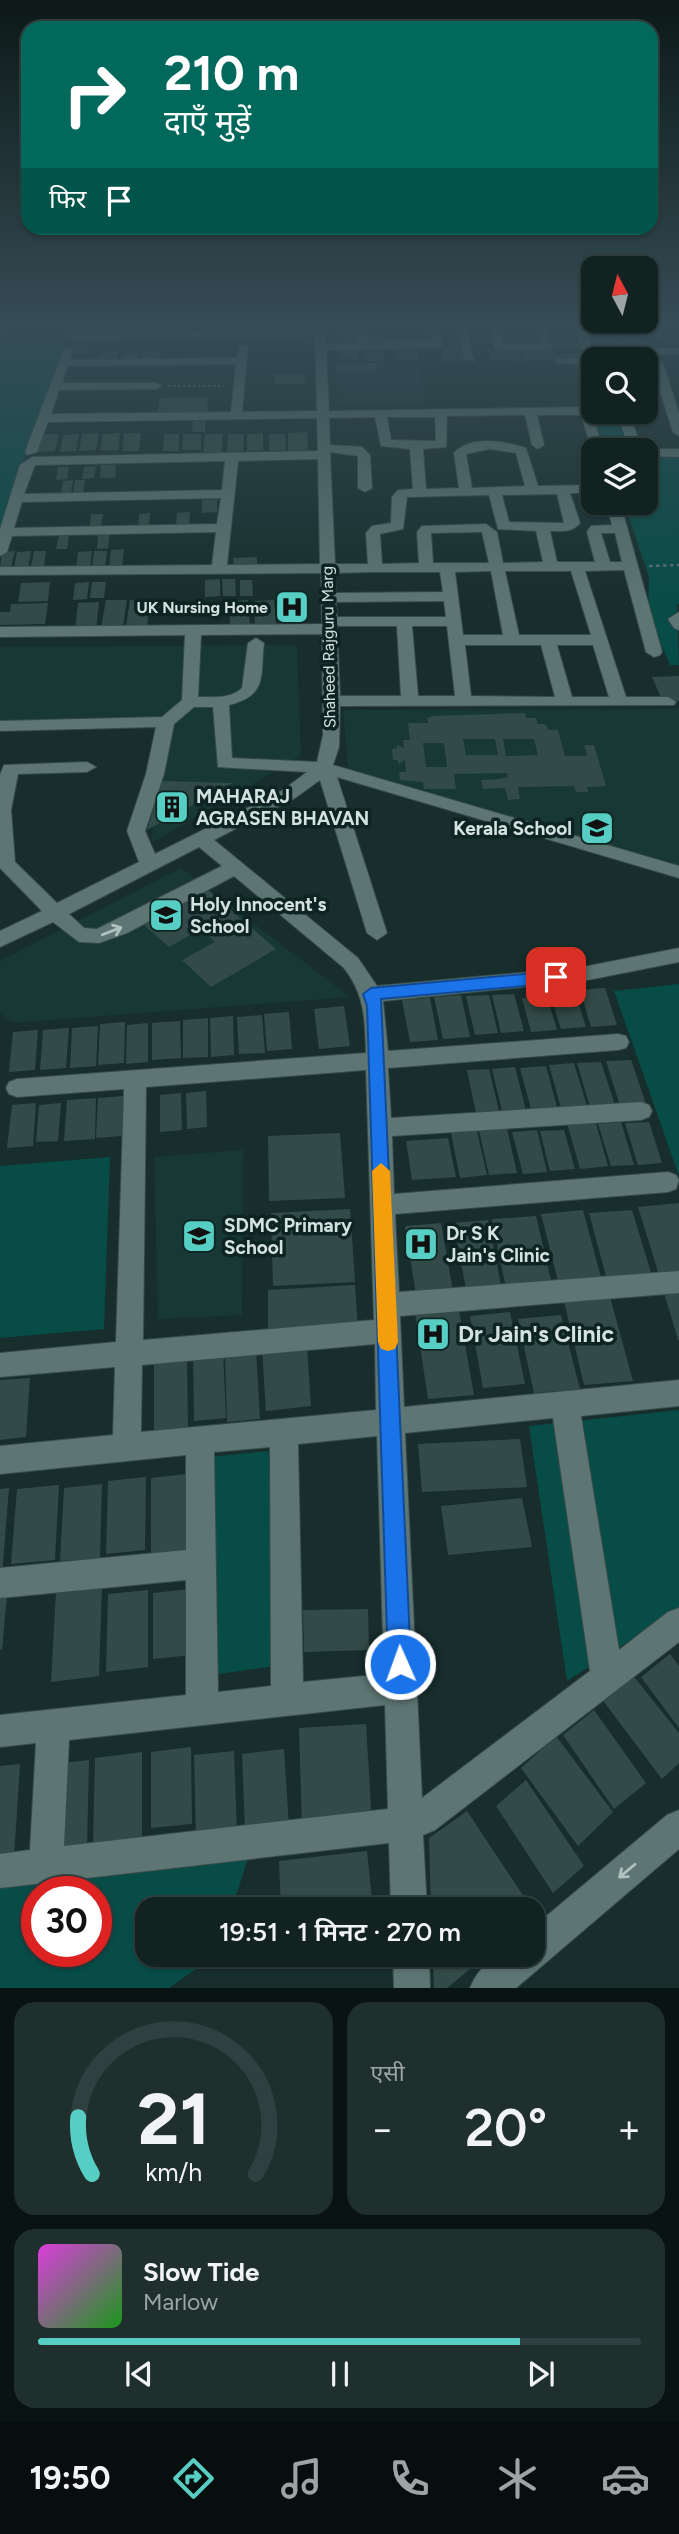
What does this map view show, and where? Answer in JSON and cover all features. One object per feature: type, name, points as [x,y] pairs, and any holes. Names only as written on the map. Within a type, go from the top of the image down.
[{"type":"street","points":[[31,452],[43,419]]},
{"type":"street","name":"Shaheed Rajguru Marg","points":[[321,419],[332,701],[329,755],[325,768]]},
{"type":"street","points":[[381,419],[384,443],[416,446],[442,444],[441,419]]},
{"type":"street","points":[[454,419],[483,430],[522,452],[532,490]]},
{"type":"street","points":[[466,491],[460,453],[462,449],[483,430],[512,419]]},
{"type":"street","points":[[532,419],[538,445]]},
{"type":"street","points":[[416,446],[421,491]]},
{"type":"street","points":[[0,552],[26,465],[40,460],[232,457],[358,450],[364,455],[365,488]]},
{"type":"street","points":[[658,452],[679,453]]},
{"type":"street","points":[[219,570],[232,457]]},
{"type":"street","points":[[494,490],[503,526],[572,526],[562,489]]},
{"type":"street","points":[[426,569],[424,532],[466,491],[581,489]]},
{"type":"street","points":[[375,569],[373,533],[377,529],[398,526],[399,497],[421,491],[490,532],[512,640]]},
{"type":"street","points":[[16,498],[228,494]]},
{"type":"street","points":[[617,515],[654,652]]},
{"type":"street","points":[[542,527],[551,567]]},
{"type":"street","points":[[6,532],[224,528]]},
{"type":"street","points":[[604,567],[594,532],[596,529],[621,529]]},
{"type":"street","points":[[0,571],[632,566]]},
{"type":"street","points":[[577,567],[619,702]]},
{"type":"street","points":[[447,568],[464,702]]},
{"type":"street","points":[[327,598],[451,596]]},
{"type":"street","points":[[679,617],[676,619],[679,625]]},
{"type":"street","points":[[0,632],[193,630],[454,621]]},
{"type":"street","points":[[404,622],[410,701]]},
{"type":"street","points":[[190,702],[193,630]]},
{"type":"street","points":[[456,640],[600,640]]},
{"type":"street","points":[[548,640],[565,702]]},
{"type":"street","points":[[149,863],[136,831],[155,774],[166,722],[190,702],[221,702],[244,696],[250,689],[256,643]]},
{"type":"street","points":[[332,701],[668,702]]},
{"type":"street","points":[[221,702],[224,763],[325,768],[679,872]]},
{"type":"street","points":[[0,726],[166,722]]},
{"type":"street","points":[[87,767],[5,769],[2,810],[6,862],[77,933],[86,937],[99,936],[120,928],[236,867]]},
{"type":"street","points":[[0,940],[289,794],[325,768]]},
{"type":"street","points":[[325,768],[376,933]]},
{"type":"street","points":[[200,837],[351,963],[373,1000],[409,1897]]},
{"type":"street","points":[[373,1000],[583,975],[679,955]]},
{"type":"street","points":[[17,1088],[618,1041]]},
{"type":"street","points":[[127,1448],[135,1079]]},
{"type":"street","points":[[379,1128],[641,1111]]},
{"type":"street","points":[[383,1205],[668,1182]]},
{"type":"street","points":[[0,1365],[127,1354],[679,1282]]},
{"type":"street","points":[[0,1460],[679,1393]]},
{"type":"street","points":[[565,1404],[607,1676]]},
{"type":"street","points":[[284,1433],[287,1702]]},
{"type":"street","points":[[200,1441],[202,1710]]},
{"type":"street","points":[[0,1583],[201,1564]]},
{"type":"street","points":[[0,1871],[406,1824],[423,1818],[679,1623]]},
{"type":"street","points":[[0,1731],[400,1688]]},
{"type":"street","points":[[47,1866],[53,1726]]},
{"type":"street","points":[[545,1940],[679,1827]]},
{"type":"street","points":[[411,1967],[412,1988]]},
{"type":"street","points":[[488,1988],[513,1967]]},
{"type":"path","points":[[632,566],[679,565]]},
{"type":"shaded area","points":[[0,419],[39,419],[0,529]]},
{"type":"shaded area","points":[[597,424],[620,424],[625,438],[602,438]]},
{"type":"shaded area","points":[[658,457],[679,458],[679,665],[670,665],[648,615],[649,577],[628,515],[658,515]]},
{"type":"shaded area","points":[[297,645],[301,756],[151,843],[165,723],[0,727],[0,647]]},
{"type":"shaded area","name":"Kerala School","points":[[679,709],[679,875],[349,782],[343,710]]},
{"type":"shaded area","name":"Holy Innocent's School","points":[[181,868],[350,997],[12,1023],[0,1013],[0,961]]},
{"type":"shaded area","points":[[679,984],[679,1176],[614,991]]},
{"type":"shaded area","name":"SDMC Primary School","points":[[243,1150],[242,1315],[158,1319],[154,1157]]},
{"type":"shaded area","points":[[110,1157],[104,1329],[0,1338],[0,1166]]},
{"type":"shaded area","points":[[679,1410],[679,1609],[567,1681],[529,1426]]},
{"type":"shaded area","points":[[278,1450],[276,1666],[212,1675],[208,1457]]},
{"type":"shaded area","points":[[251,1848],[236,1897],[135,1897],[135,1967],[199,1967],[169,1988],[0,1988],[0,1870]]},
{"type":"building","points":[[193,421],[205,421],[205,432],[192,432]]},
{"type":"building","points":[[307,432],[308,450],[288,451],[288,433]]},
{"type":"building","points":[[99,433],[96,450],[79,451],[82,434]]},
{"type":"building","points":[[120,433],[118,450],[100,451],[103,434]]},
{"type":"building","points":[[124,433],[141,433],[139,451],[122,451]]},
{"type":"building","points":[[263,433],[263,450],[247,451],[247,434]]},
{"type":"building","points":[[40,434],[59,434],[55,451],[36,452]]},
{"type":"building","points":[[79,434],[76,451],[60,452],[63,435]]},
{"type":"building","points":[[164,434],[179,434],[179,451],[163,451]]},
{"type":"building","points":[[183,434],[201,434],[201,450],[182,450]]},
{"type":"building","points":[[205,434],[223,434],[222,452],[203,452]]},
{"type":"building","points":[[228,434],[244,434],[243,451],[227,452]]},
{"type":"building","points":[[269,434],[285,434],[286,450],[269,451]]},
{"type":"building","points":[[101,465],[116,465],[115,478],[100,478]]},
{"type":"building","points":[[96,466],[94,478],[82,479],[84,467]]},
{"type":"building","points":[[58,467],[69,467],[67,479],[56,480]]},
{"type":"building","points":[[73,480],[71,493],[61,494],[63,481]]},
{"type":"building","points":[[75,480],[85,480],[83,493],[73,493]]},
{"type":"building","points":[[217,499],[217,512],[202,513],[202,500]]},
{"type":"building","points":[[190,512],[189,525],[176,526],[177,513]]},
{"type":"building","points":[[150,513],[149,527],[138,527],[139,514]]},
{"type":"building","points":[[91,514],[103,514],[101,526],[90,526]]},
{"type":"building","points":[[110,533],[108,548],[97,549],[98,534]]},
{"type":"building","points":[[59,536],[69,536],[67,549],[56,549]]},
{"type":"building","points":[[124,549],[122,567],[109,567],[111,550]]},
{"type":"building","points":[[15,551],[11,567],[0,568],[2,552]]},
{"type":"building","points":[[31,551],[28,567],[14,567],[17,552]]},
{"type":"building","points":[[34,551],[46,551],[44,567],[31,567]]},
{"type":"building","points":[[92,551],[90,569],[76,569],[78,552]]},
{"type":"building","points":[[94,551],[107,551],[105,568],[92,568]]},
{"type":"building","points":[[257,557],[257,568],[234,569],[233,558]]},
{"type":"building","points":[[220,579],[220,596],[205,597],[205,580]]},
{"type":"building","points":[[222,579],[235,579],[236,596],[223,596]]},
{"type":"building","points":[[240,580],[252,580],[253,596],[240,596]]},
{"type":"building","points":[[50,582],[48,601],[18,602],[21,583]]},
{"type":"building","points":[[89,582],[87,599],[73,600],[75,583]]},
{"type":"building","points":[[92,582],[106,582],[104,598],[90,598]]},
{"type":"building","points":[[151,599],[147,626],[126,626],[130,600]]},
{"type":"building","points":[[106,600],[127,600],[123,627],[101,628]]},
{"type":"building","points":[[248,600],[250,626],[230,627],[229,601]]},
{"type":"building","points":[[274,600],[276,625],[255,625],[254,601]]},
{"type":"building","points":[[279,600],[300,600],[302,624],[281,625]]},
{"type":"building","points":[[99,602],[96,629],[75,630],[78,603]]},
{"type":"building","points":[[48,603],[45,624],[0,625],[0,612],[10,612],[11,604]]},
{"type":"building","points":[[679,676],[679,701],[663,702],[652,677]]},
{"type":"building","points":[[525,713],[526,718],[536,718],[538,724],[545,724],[549,730],[558,730],[565,756],[587,756],[584,745],[594,745],[606,786],[587,787],[588,792],[576,792],[574,786],[518,787],[520,799],[508,800],[505,788],[483,789],[481,780],[508,777],[507,773],[454,774],[456,789],[424,789],[423,782],[400,780],[399,772],[406,772],[405,760],[398,764],[398,760],[393,760],[392,749],[397,748],[397,745],[404,748],[403,740],[410,740],[408,723],[428,723],[427,718]],"holes":[[[463,739],[495,739],[498,755],[466,755]],[[503,739],[534,739],[538,755],[506,756]],[[423,743],[444,743],[447,767],[426,767]]]},
{"type":"building","name":"MAHARAJ AGRASEN BHAVAN","points":[[161,781],[233,783],[147,830]]},
{"type":"building","points":[[208,890],[276,949],[211,987],[182,960],[215,942],[201,929],[169,947],[144,925]]},
{"type":"building","points":[[605,988],[617,1025],[591,1027],[580,990]]},
{"type":"building","points":[[575,992],[586,1027],[561,1029],[550,994]]},
{"type":"building","points":[[514,994],[524,1031],[501,1033],[492,995]]},
{"type":"building","points":[[461,995],[470,1037],[443,1039],[434,997]]},
{"type":"building","points":[[489,995],[498,1033],[475,1035],[466,996]]},
{"type":"building","points":[[547,996],[557,1030],[531,1032],[522,998]]},
{"type":"building","points":[[430,998],[438,1040],[410,1042],[402,1000]]},
{"type":"building","points":[[344,1006],[350,1046],[319,1049],[314,1009]]},
{"type":"building","points":[[289,1012],[292,1049],[267,1051],[264,1014]]},
{"type":"building","points":[[262,1015],[265,1053],[239,1054],[237,1017]]},
{"type":"building","points":[[233,1016],[234,1055],[211,1057],[210,1018]]},
{"type":"building","points":[[208,1018],[208,1057],[183,1058],[183,1020]]},
{"type":"building","points":[[180,1021],[181,1058],[152,1060],[152,1023]]},
{"type":"building","points":[[125,1022],[124,1063],[98,1065],[100,1024]]},
{"type":"building","points":[[148,1023],[148,1062],[126,1064],[127,1025]]},
{"type":"building","points":[[98,1026],[96,1066],[70,1068],[72,1028]]},
{"type":"building","points":[[69,1028],[66,1068],[40,1070],[43,1030]]},
{"type":"building","points":[[38,1030],[35,1070],[9,1072],[13,1032]]},
{"type":"building","points":[[631,1060],[646,1104],[620,1106],[606,1061]]},
{"type":"building","points":[[601,1062],[615,1105],[590,1107],[577,1063]]},
{"type":"building","points":[[574,1063],[587,1106],[561,1108],[549,1065]]},
{"type":"building","points":[[546,1066],[557,1107],[531,1109],[520,1068]]},
{"type":"building","points":[[515,1067],[526,1110],[502,1111],[492,1069]]},
{"type":"building","points":[[489,1069],[499,1111],[476,1113],[467,1070]]},
{"type":"building","points":[[206,1091],[207,1127],[187,1129],[186,1093]]},
{"type":"building","points":[[181,1093],[182,1130],[160,1132],[160,1095]]},
{"type":"building","points":[[123,1096],[122,1136],[96,1138],[98,1098]]},
{"type":"building","points":[[96,1098],[95,1139],[64,1141],[67,1100]]},
{"type":"building","points":[[36,1103],[33,1146],[7,1148],[12,1105]]},
{"type":"building","points":[[61,1103],[58,1141],[36,1142],[39,1105]]},
{"type":"building","points":[[595,1120],[608,1166],[580,1169],[567,1123]]},
{"type":"building","points":[[621,1122],[634,1165],[611,1166],[598,1124]]},
{"type":"building","points":[[649,1122],[662,1163],[638,1165],[625,1123]]},
{"type":"building","points":[[506,1124],[517,1173],[489,1175],[478,1126]]},
{"type":"building","points":[[537,1130],[547,1172],[523,1174],[512,1132]]},
{"type":"building","points":[[564,1130],[575,1169],[550,1171],[540,1131]]},
{"type":"building","points":[[477,1131],[487,1175],[460,1178],[451,1133]]},
{"type":"building","points":[[340,1133],[345,1198],[269,1201],[268,1136]]},
{"type":"building","points":[[448,1138],[456,1177],[412,1180],[406,1141]]},
{"type":"building","points":[[679,1203],[679,1277],[660,1278],[638,1207]]},
{"type":"building","points":[[350,1209],[355,1282],[273,1286],[271,1213]]},
{"type":"building","points":[[583,1210],[602,1281],[559,1285],[541,1214]]},
{"type":"building","points":[[632,1210],[652,1276],[607,1280],[589,1213]]},
{"type":"building","points":[[536,1216],[552,1284],[506,1288],[492,1219]]},
{"type":"building","points":[[488,1220],[501,1285],[466,1288],[453,1223]]},
{"type":"building","points":[[441,1223],[453,1291],[416,1294],[405,1226]]},
{"type":"building","points":[[355,1285],[358,1330],[268,1335],[268,1290]]},
{"type":"building","points":[[679,1288],[679,1340],[678,1340],[663,1289]]},
{"type":"building","points":[[610,1297],[633,1381],[584,1385],[564,1301]]},
{"type":"building","points":[[459,1310],[474,1395],[428,1399],[415,1313]]},
{"type":"building","points":[[510,1312],[525,1384],[483,1388],[470,1316]]},
{"type":"building","points":[[561,1315],[580,1389],[534,1393],[518,1319]]},
{"type":"building","points":[[307,1346],[311,1406],[266,1411],[262,1350]]},
{"type":"building","points":[[223,1350],[226,1418],[194,1421],[193,1353]]},
{"type":"building","points":[[256,1350],[260,1419],[227,1422],[225,1353]]},
{"type":"building","points":[[187,1355],[188,1427],[154,1431],[154,1358]]},
{"type":"building","points":[[30,1378],[26,1437],[0,1440],[0,1380]]},
{"type":"building","points":[[520,1439],[527,1487],[422,1492],[418,1444]]},
{"type":"building","points":[[196,1473],[197,1548],[151,1553],[151,1478]]},
{"type":"building","points":[[146,1477],[145,1550],[106,1554],[108,1481]]},
{"type":"building","points":[[102,1484],[100,1558],[60,1561],[64,1488]]},
{"type":"building","points":[[59,1485],[55,1560],[11,1564],[17,1489]]},
{"type":"building","points":[[9,1488],[2,1575],[0,1575],[0,1489]]},
{"type":"building","points":[[522,1498],[532,1547],[448,1555],[441,1506]]},
{"type":"building","points":[[102,1586],[99,1676],[51,1682],[56,1591]]},
{"type":"building","points":[[190,1589],[191,1655],[153,1659],[153,1593]]},
{"type":"building","points":[[148,1590],[148,1667],[106,1672],[108,1594]]},
{"type":"building","points":[[0,1595],[7,1595],[2,1650],[0,1649]]},
{"type":"building","points":[[368,1609],[369,1650],[304,1652],[303,1610]]},
{"type":"building","points":[[670,1654],[679,1666],[679,1728],[641,1677]]},
{"type":"building","points":[[631,1673],[679,1733],[679,1763],[662,1779],[601,1698]]},
{"type":"building","points":[[594,1710],[646,1783],[614,1809],[563,1735]]},
{"type":"building","points":[[366,1724],[372,1824],[302,1828],[299,1728]]},
{"type":"building","points":[[556,1736],[613,1812],[578,1846],[521,1768]]},
{"type":"building","points":[[191,1747],[192,1824],[151,1828],[151,1752]]},
{"type":"building","points":[[284,1749],[289,1826],[245,1831],[242,1754]]},
{"type":"building","points":[[234,1751],[237,1833],[196,1838],[194,1755]]},
{"type":"building","points":[[142,1752],[142,1839],[93,1845],[95,1758]]},
{"type":"building","points":[[89,1760],[87,1849],[47,1853],[52,1764]]},
{"type":"building","points":[[20,1764],[14,1858],[0,1860],[0,1766]]},
{"type":"building","points":[[526,1780],[584,1866],[553,1893],[496,1806]]},
{"type":"building","points":[[467,1811],[524,1897],[431,1897],[429,1838]]},
{"type":"building","points":[[367,1851],[372,1897],[280,1897],[279,1861]]},
{"type":"building","points":[[433,1967],[472,1967],[447,1988],[434,1988]]},
{"type":"slow traffic","points":[[381,1171],[388,1342]]},
{"type":"place","name":"UK Nursing Home","points":[[292,607]]},
{"type":"place","name":"MAHARAJ AGRASEN BHAVAN","points":[[172,807]]},
{"type":"place","name":"Kerala School","points":[[597,828]]},
{"type":"place","name":"Holy Innocent's School","points":[[166,915]]},
{"type":"place","name":"SDMC Primary School","points":[[199,1236]]},
{"type":"place","name":"Dr S K Jain's Clinic","points":[[421,1244]]},
{"type":"place","name":"Dr Jain's Clinic","points":[[433,1334]]},
{"type":"route","points":[[400,1664],[375,1006],[371,994],[556,977]]}]
